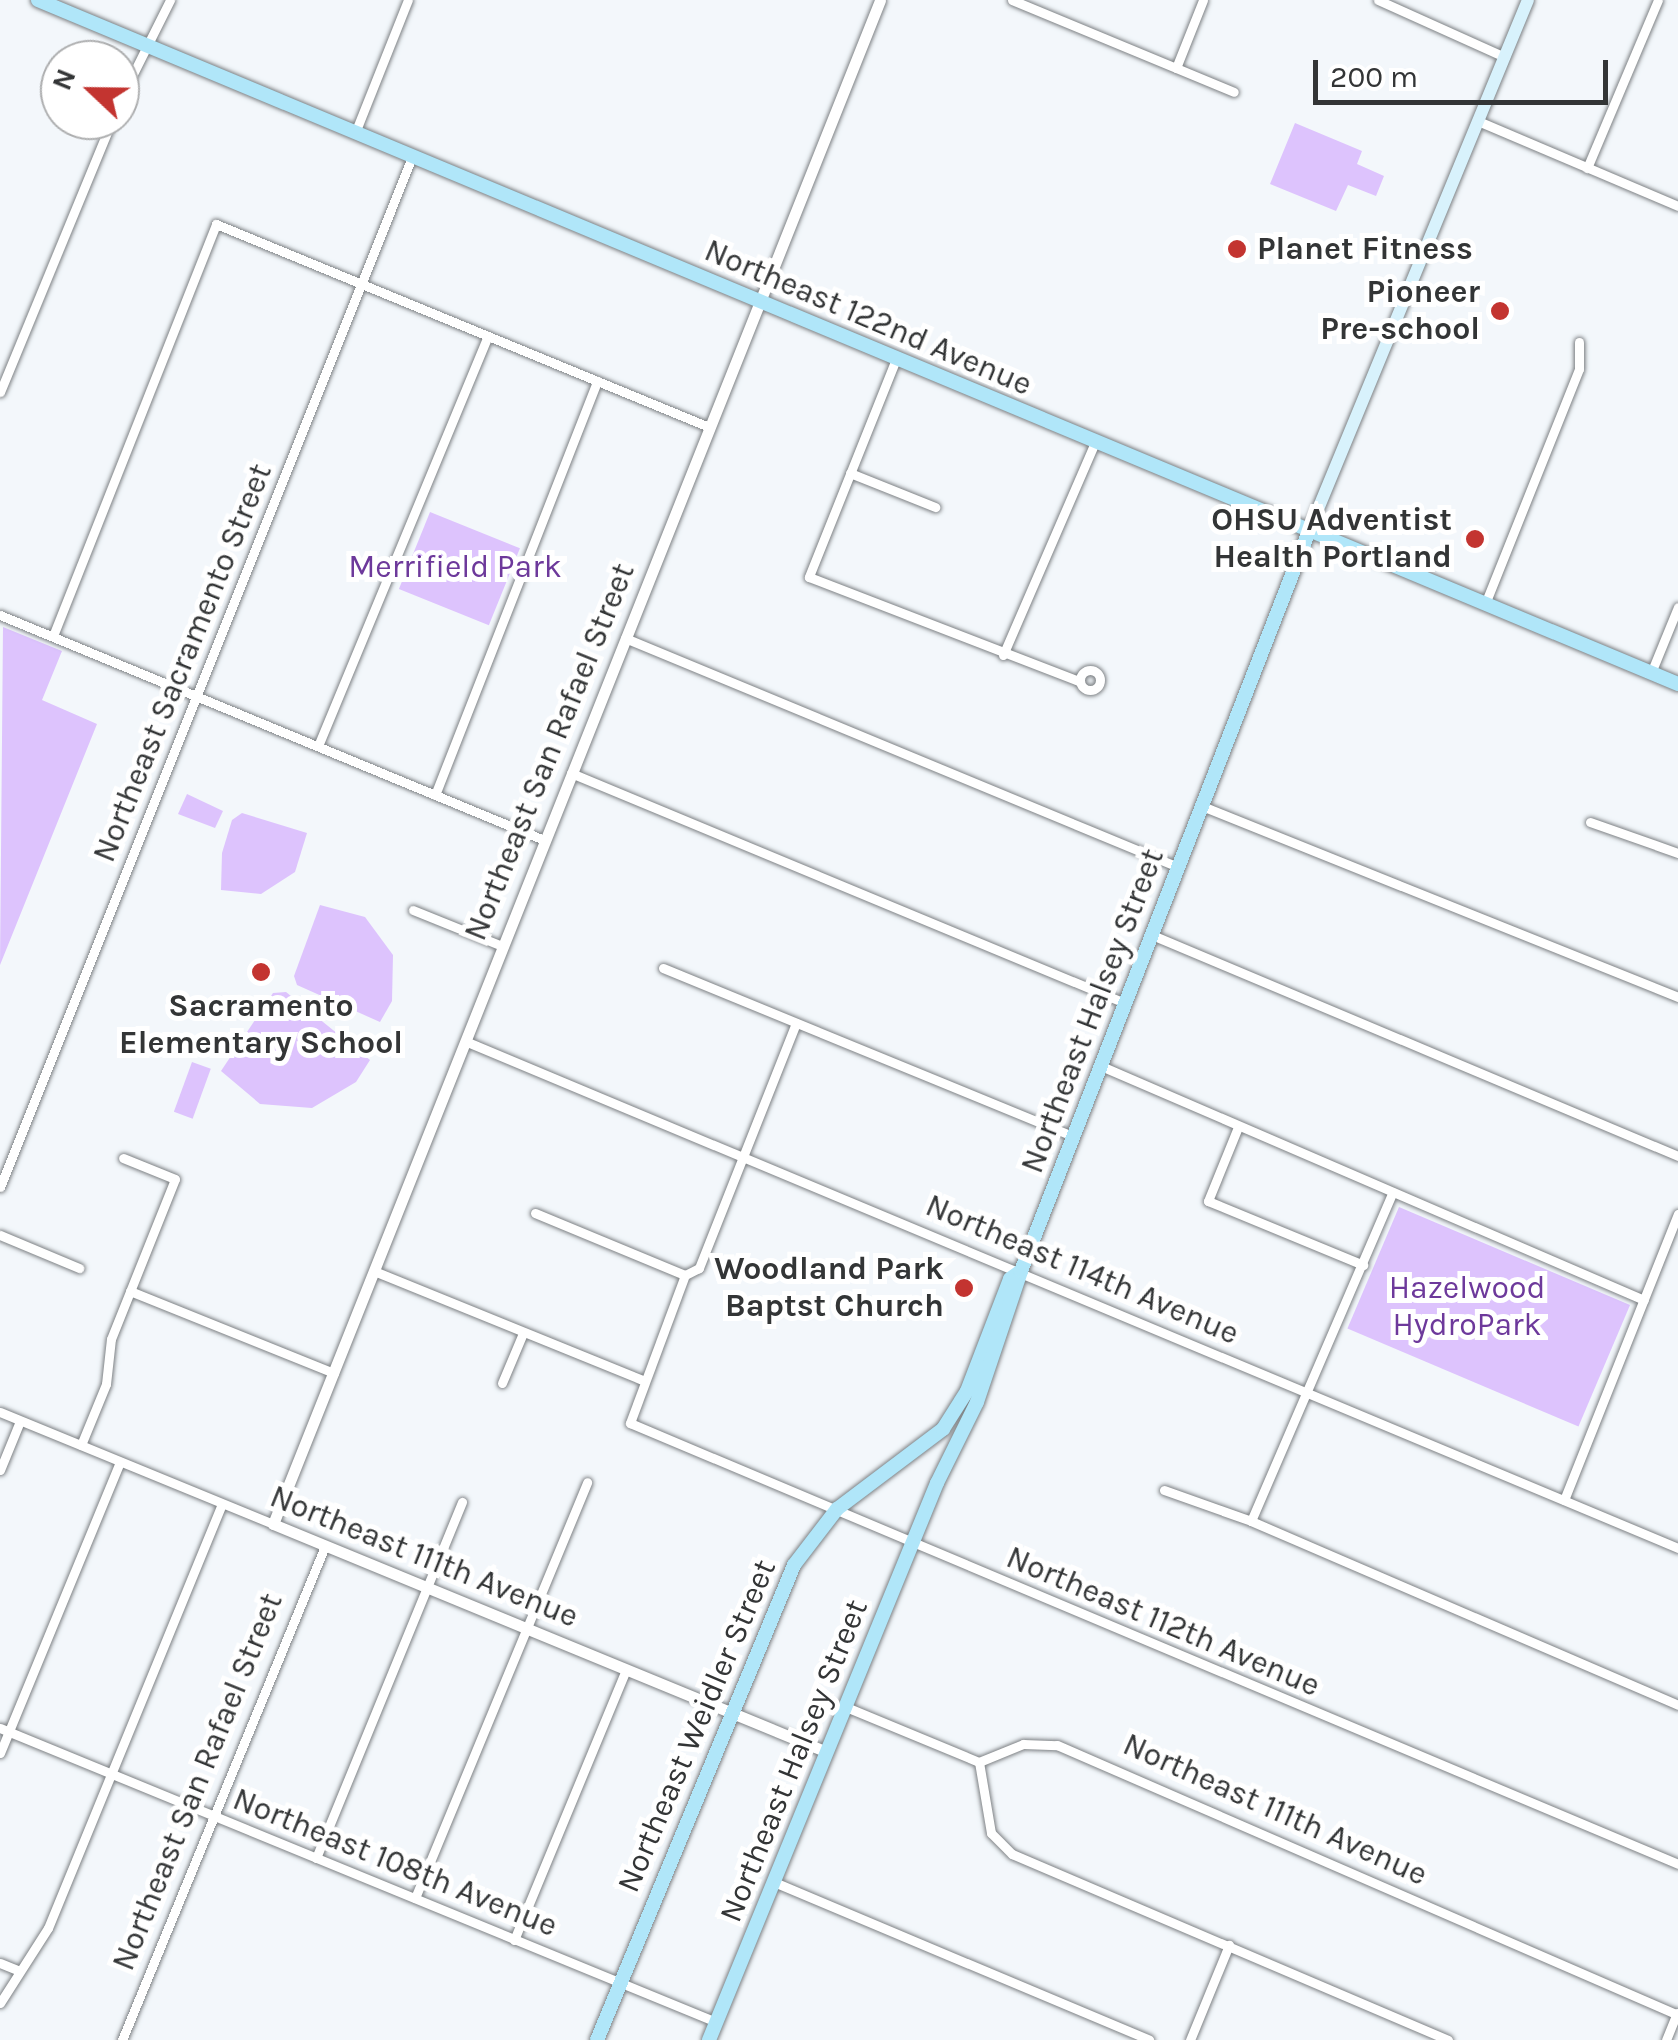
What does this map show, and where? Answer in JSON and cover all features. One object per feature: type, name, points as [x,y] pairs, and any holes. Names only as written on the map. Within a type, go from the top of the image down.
[{"type":"main road","name":"Northeast 122nd Avenue","points":[[38,0],[1678,684]]},
{"type":"main road","name":"Northeast Halsey Street","points":[[709,2040],[914,1540],[977,1402],[1021,1271],[1309,531],[1528,0]]},
{"type":"main road","name":"Northeast Weidler Street","points":[[596,2040],[794,1565],[837,1509],[942,1428],[967,1390],[1010,1279],[1021,1271]]},
{"type":"street","points":[[140,58],[170,0]]},
{"type":"street","points":[[355,133],[408,0]]},
{"type":"street","name":"Northeast San Rafael Street","points":[[274,1524],[880,0]]},
{"type":"street","points":[[1012,0],[1234,92]]},
{"type":"street","points":[[1176,68],[1203,0]]},
{"type":"street","points":[[1379,0],[1505,57]]},
{"type":"street","points":[[1588,168],[1658,0]]},
{"type":"street","points":[[1478,121],[1678,206]]},
{"type":"street","points":[[0,392],[104,140]]},
{"type":"street","name":"Northeast Sacramento Street","points":[[0,1188],[412,157]]},
{"type":"street","points":[[53,636],[216,224],[708,428]]},
{"type":"street","points":[[318,746],[488,336]]},
{"type":"street","points":[[1484,604],[1579,369],[1579,342]]},
{"type":"street","points":[[896,359],[808,577],[1079,681]]},
{"type":"street","points":[[435,795],[597,381]]},
{"type":"street","points":[[1003,655],[1095,442]]},
{"type":"street","points":[[850,474],[935,507]]},
{"type":"street","points":[[1651,673],[1678,607]]},
{"type":"street","points":[[0,614],[544,840]]},
{"type":"street","points":[[625,638],[1178,867]]},
{"type":"street","points":[[571,773],[1125,1002]]},
{"type":"street","points":[[1202,806],[1678,998]]},
{"type":"street","points":[[1590,822],[1678,852]]},
{"type":"street","points":[[413,910],[502,946]]},
{"type":"street","points":[[1152,935],[1678,1156]]},
{"type":"street","points":[[664,968],[1073,1136]]},
{"type":"street","points":[[374,1271],[642,1380],[685,1275],[698,1268],[796,1023]]},
{"type":"street","name":"Northeast 114th Avenue","points":[[465,1041],[1678,1548]]},
{"type":"street","points":[[1100,1066],[1644,1300]]},
{"type":"street","points":[[1238,1128],[1208,1201],[1363,1265]]},
{"type":"street","points":[[81,1445],[106,1384],[110,1339],[175,1179],[123,1158]]},
{"type":"street","points":[[1251,1520],[1310,1392],[1392,1192]]},
{"type":"street","points":[[535,1213],[685,1275]]},
{"type":"street","points":[[1564,1500],[1674,1234],[1678,1214]]},
{"type":"street","points":[[0,1235],[79,1268]]},
{"type":"street","points":[[130,1291],[334,1373]]},
{"type":"street","points":[[502,1383],[523,1333]]},
{"type":"street","name":"Northeast 112th Avenue","points":[[642,1380],[630,1423],[914,1540],[1222,1677],[1678,1864]]},
{"type":"street","name":"Northeast 111th Avenue","points":[[0,1412],[827,1752]]},
{"type":"street","points":[[0,1470],[20,1420]]},
{"type":"street","points":[[0,1754],[4,1729],[120,1462]]},
{"type":"street","points":[[415,1898],[587,1482]]},
{"type":"street","points":[[1164,1490],[1251,1520],[1678,1704]]},
{"type":"street","points":[[316,1858],[462,1502]]},
{"type":"street","points":[[0,2003],[17,1970],[48,1928],[222,1504]]},
{"type":"street","name":"Northeast San Rafael Street","points":[[122,2040],[326,1546]]},
{"type":"street","points":[[514,1940],[626,1670]]},
{"type":"street","points":[[846,1707],[979,1762],[984,1815],[1000,1846],[1448,2040]]},
{"type":"street","name":"Northeast 108th Avenue","points":[[4,1729],[716,2022]]},
{"type":"street","name":"Northeast 111th Avenue","points":[[979,1762],[1023,1744],[1057,1746],[1678,2014]]},
{"type":"street","points":[[774,1882],[1149,2040]]},
{"type":"street","points":[[1190,2040],[1229,1946]]},
{"type":"street","points":[[0,1962],[17,1970]]},
{"type":"street","points":[[1666,2040],[1678,2014]]},
{"type":"green space","points":[[1295,123],[1362,151],[1357,164],[1384,176],[1376,196],[1348,185],[1336,211],[1270,184]]},
{"type":"green space","name":"Merrifield Park","points":[[430,512],[520,548],[489,625],[399,589]]},
{"type":"green space","points":[[3,627],[62,651],[42,700],[97,724],[0,965]]},
{"type":"green space","points":[[187,794],[223,811],[215,828],[178,814]]},
{"type":"green space","points":[[242,813],[307,833],[295,872],[261,894],[221,890],[222,853],[232,820]]},
{"type":"green space","points":[[320,905],[365,917],[393,955],[392,1001],[380,1022],[297,985],[294,976]]},
{"type":"green space","points":[[286,992],[370,1060],[356,1082],[312,1108],[260,1104],[221,1071],[273,993]]},
{"type":"green space","points":[[192,1062],[211,1069],[193,1119],[174,1112]]},
{"type":"green space","name":"Hazelwood HydroPark","points":[[1399,1207],[1630,1305],[1578,1427],[1347,1329]]},
{"type":"place","name":"Planet Fitness","points":[[1237,249]]},
{"type":"place","name":"Pioneer Pre-school","points":[[1500,311]]},
{"type":"place","name":"OHSU Adventist Health Portland","points":[[1475,539]]},
{"type":"place","name":"Sacramento Elementary School","points":[[261,972]]},
{"type":"place","name":"Woodland Park Baptst Church","points":[[964,1288]]}]
